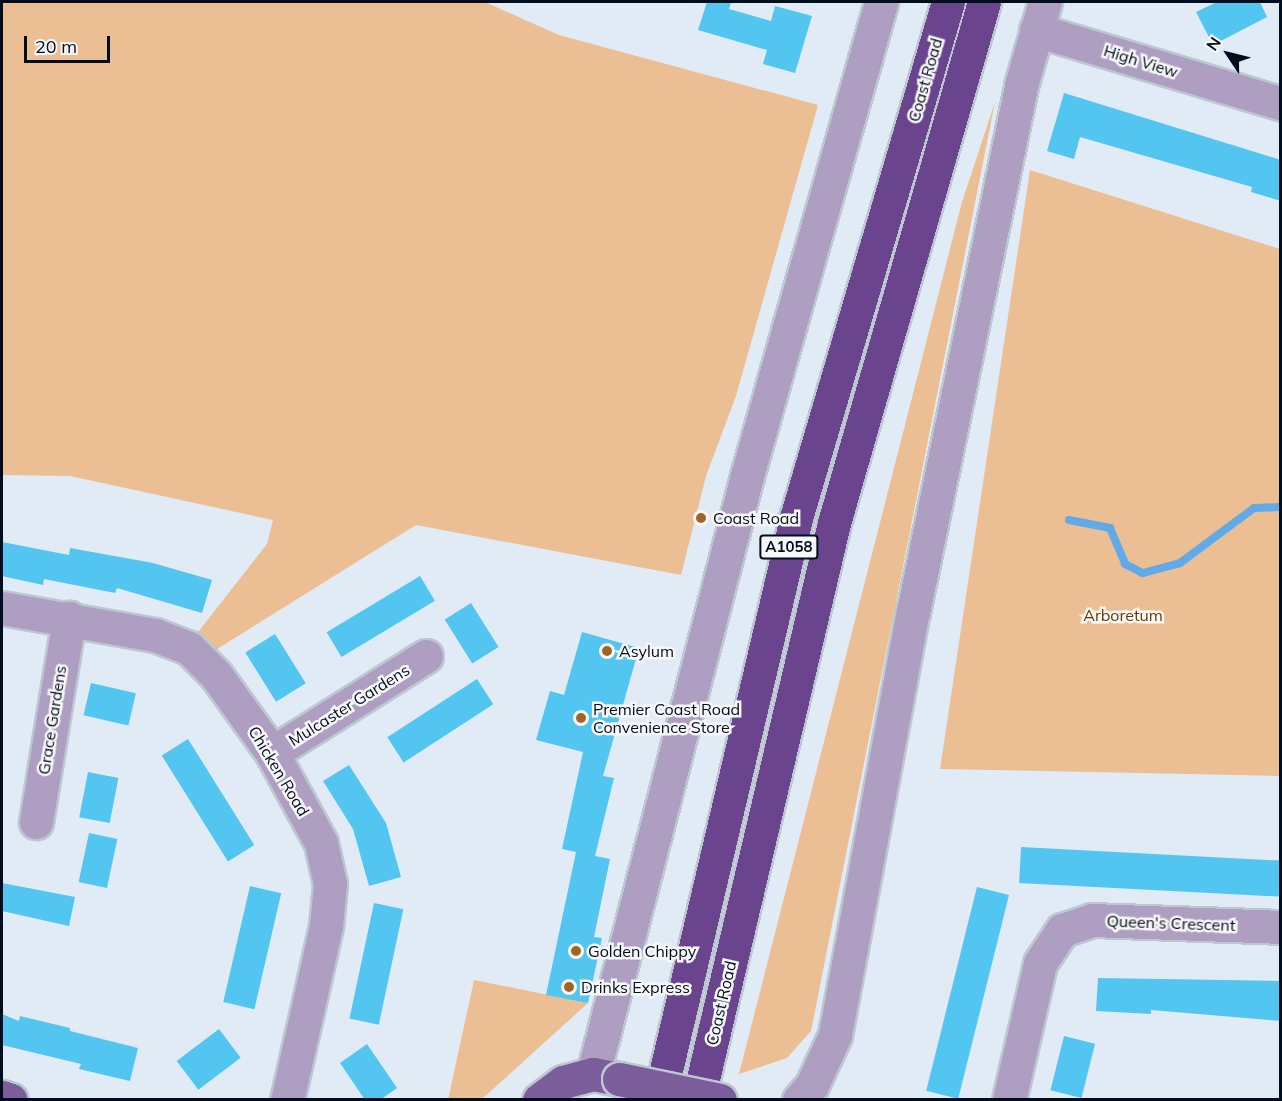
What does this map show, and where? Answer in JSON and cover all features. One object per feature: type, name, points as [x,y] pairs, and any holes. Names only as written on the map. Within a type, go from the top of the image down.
[{"type":"highway","name":"Coast Road","points":[[659,1100],[796,518],[948,2]]},
{"type":"highway","name":"Coast Road","points":[[698,1100],[834,523],[984,2]]},
{"type":"main road","points":[[538,1100],[562,1082],[606,1077],[720,1100]]},
{"type":"main road","points":[[2,1097],[11,1100]]},
{"type":"street","points":[[606,1077],[747,476],[881,2]]},
{"type":"street","points":[[799,1100],[812,1085],[835,1035],[913,612],[1022,82],[1040,16]]},
{"type":"street","name":"High View","points":[[1040,16],[1281,103]]},
{"type":"street","name":"Chicken Road","points":[[2,608],[155,635],[189,648],[216,675],[272,753],[321,843],[330,884],[326,926],[289,1094]]},
{"type":"street","name":"Grace Gardens","points":[[36,822],[69,618]]},
{"type":"street","name":"Mulcaster Gardens","points":[[272,753],[426,656]]},
{"type":"street","name":"Queen's Crescent","points":[[1009,1100],[1040,963],[1062,930],[1092,920],[1281,927]]},
{"type":"green space","points":[[2,2],[485,2],[559,35],[818,105],[736,396],[706,476],[681,575],[416,525],[217,649],[198,632],[267,544],[273,520],[70,476],[2,475]]},
{"type":"green space","points":[[995,102],[811,1031],[787,1058],[739,1074],[962,202]]},
{"type":"green space","name":"Arboretum","points":[[1030,170],[1280,249],[1280,776],[940,769]]},
{"type":"green space","points":[[474,980],[588,1003],[482,1099],[448,1100]]},
{"type":"building","points":[[707,2],[731,2],[729,9],[771,21],[775,6],[812,16],[795,73],[763,64],[767,50],[698,30]]},
{"type":"building","points":[[1217,2],[1260,2],[1267,17],[1213,45],[1196,12]]},
{"type":"building","points":[[1064,93],[1281,160],[1281,201],[1251,192],[1252,187],[1080,137],[1074,159],[1047,151]]},
{"type":"building","points":[[2,542],[69,555],[70,548],[153,563],[212,580],[202,613],[117,588],[115,593],[44,579],[43,585],[2,576]]},
{"type":"building","points":[[420,576],[435,601],[342,657],[327,632]]},
{"type":"building","points":[[471,603],[499,647],[472,664],[445,619]]},
{"type":"building","points":[[582,632],[639,648],[603,776],[614,778],[595,856],[610,859],[594,937],[602,938],[588,1003],[546,995],[576,852],[562,849],[583,752],[536,740],[550,691],[564,695]]},
{"type":"building","points":[[275,634],[306,683],[276,702],[245,653]]},
{"type":"building","points":[[477,679],[493,704],[404,762],[387,737]]},
{"type":"building","points":[[91,683],[136,693],[128,726],[84,715]]},
{"type":"building","points":[[188,739],[254,845],[228,861],[162,755]]},
{"type":"building","points":[[349,765],[386,823],[401,877],[369,886],[353,829],[323,781]]},
{"type":"building","points":[[88,772],[118,778],[110,823],[79,817]]},
{"type":"building","points":[[89,833],[117,839],[107,888],[79,882]]},
{"type":"building","points":[[1021,847],[1280,861],[1279,897],[1019,883]]},
{"type":"building","points":[[2,883],[75,897],[69,926],[2,911]]},
{"type":"building","points":[[250,886],[281,893],[254,1009],[223,1002]]},
{"type":"building","points":[[977,887],[1009,895],[958,1099],[926,1091]]},
{"type":"building","points":[[374,903],[403,909],[379,1025],[349,1018]]},
{"type":"building","points":[[1098,978],[1281,981],[1281,1021],[1151,1010],[1151,1014],[1096,1011]]},
{"type":"building","points":[[2,1014],[19,1021],[20,1016],[70,1028],[70,1031],[138,1048],[130,1081],[79,1069],[81,1064],[2,1045]]},
{"type":"building","points":[[219,1029],[241,1058],[198,1090],[177,1061]]},
{"type":"building","points":[[1064,1036],[1095,1044],[1082,1098],[1050,1090]]},
{"type":"building","points":[[367,1044],[397,1088],[380,1100],[365,1100],[340,1063]]},
{"type":"waterway","points":[[1069,520],[1110,528],[1125,564],[1143,573],[1180,563],[1254,508],[1280,507]]},
{"type":"place","name":"Coast Road","points":[[701,518]]},
{"type":"place","name":"Asylum","points":[[607,651]]},
{"type":"place","name":"Premier Coast Road Convenience Store","points":[[581,718]]},
{"type":"place","name":"Golden Chippy","points":[[576,951]]},
{"type":"place","name":"Drinks Express","points":[[569,987]]}]
